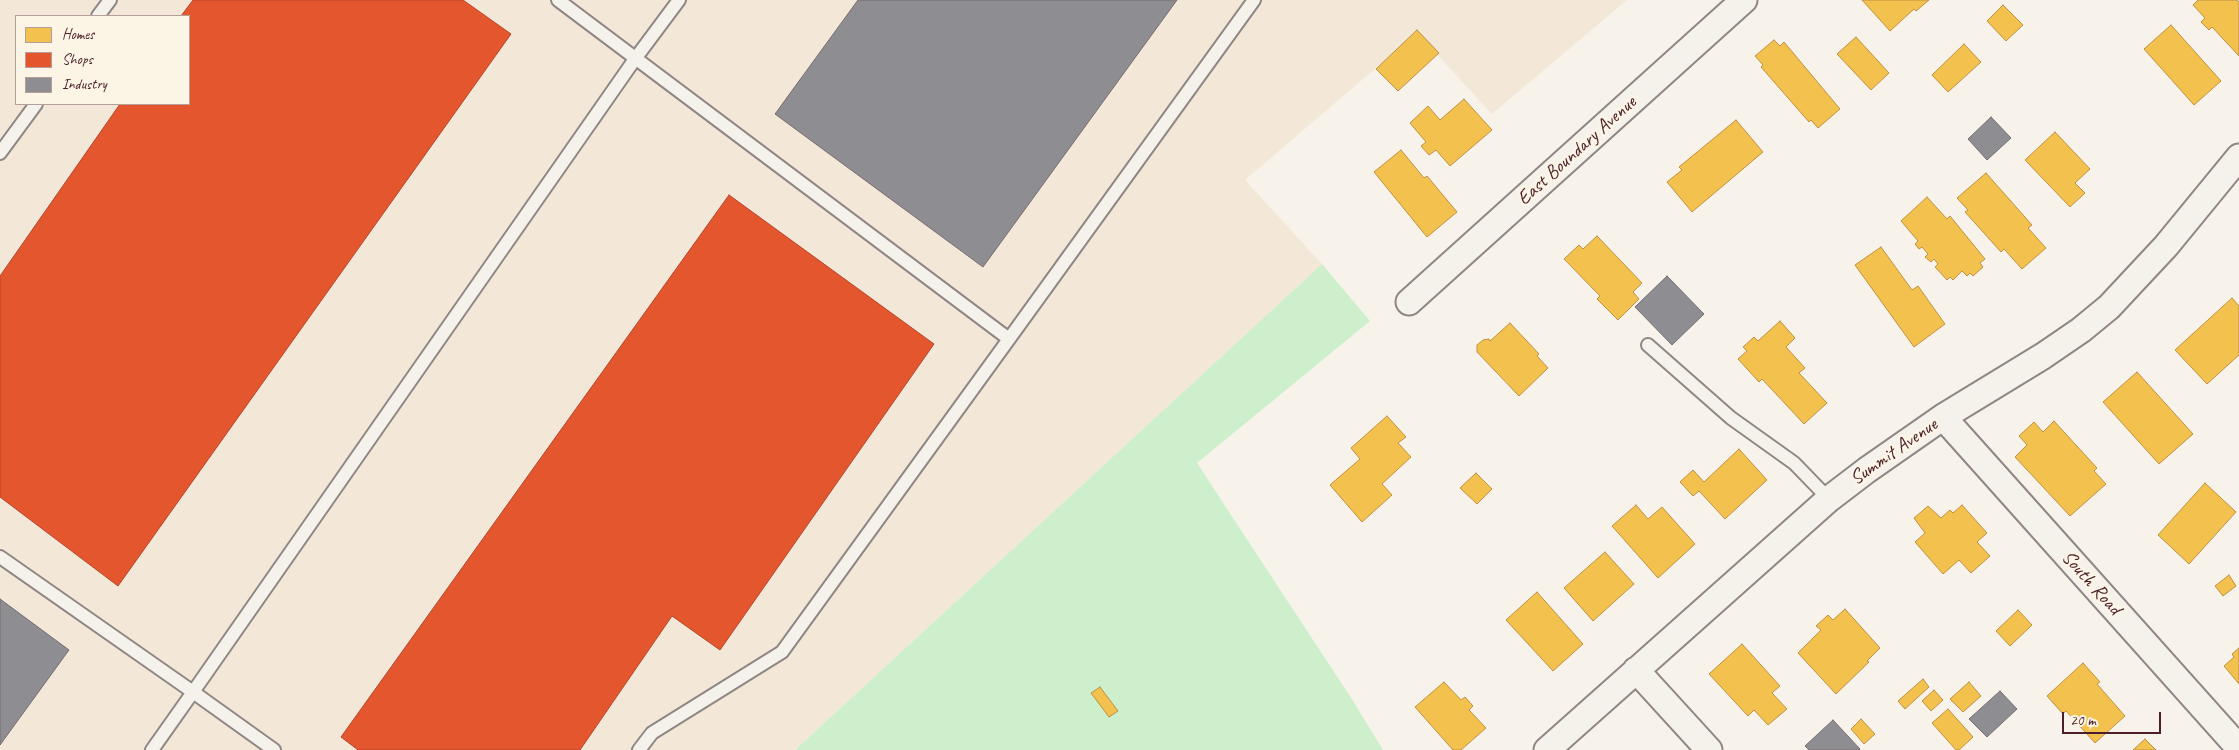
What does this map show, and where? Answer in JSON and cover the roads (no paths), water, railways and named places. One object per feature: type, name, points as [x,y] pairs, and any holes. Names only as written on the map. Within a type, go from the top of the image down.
[{"type":"street","name":"East Boundary Avenue","points":[[1410,302],[1744,0]]},
{"type":"street","name":"Summit Avenue","points":[[1547,750],[1829,499],[1943,417],[2043,356],[2109,307],[2166,246],[2239,157]]},
{"type":"street","name":"South Road","points":[[1943,417],[2239,748]]},
{"type":"street","points":[[1636,670],[1708,750]]},
{"type":"lane","points":[[99,15],[110,0]]},
{"type":"lane","points":[[558,0],[1009,339]]},
{"type":"lane","points":[[152,750],[635,59],[679,0]]},
{"type":"lane","points":[[639,750],[652,733],[782,652],[1254,0]]},
{"type":"lane","points":[[0,153],[35,105]]},
{"type":"lane","points":[[1648,345],[1731,418],[1794,463],[1829,499]]},
{"type":"lane","points":[[0,557],[274,750]]}]
